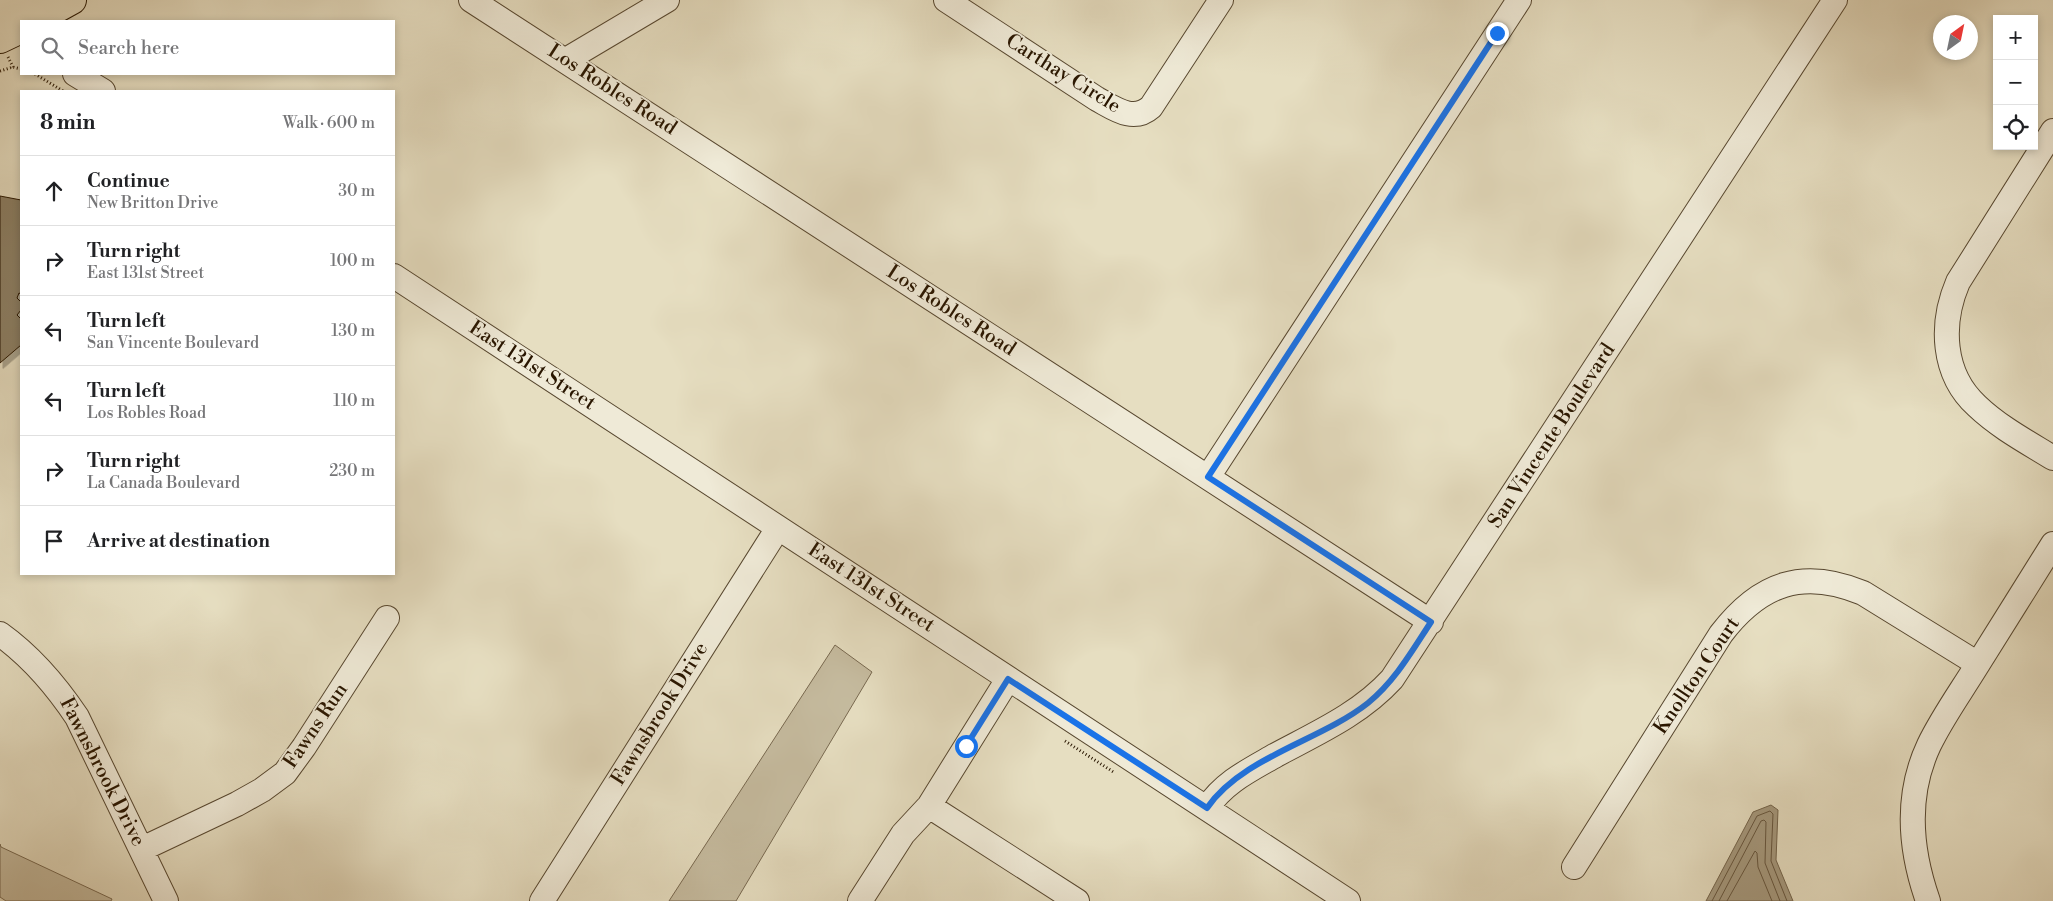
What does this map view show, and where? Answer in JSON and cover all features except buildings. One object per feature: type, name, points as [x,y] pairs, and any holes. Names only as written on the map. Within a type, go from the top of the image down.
[{"type":"main road","points":[[11,26],[29,0]]},
{"type":"main road","points":[[25,20],[72,0]]},
{"type":"street","name":"Los Robles Road","points":[[471,0],[1431,622]]},
{"type":"street","points":[[566,60],[668,0]]},
{"type":"street","name":"Carthay Circle","points":[[946,0],[1096,99],[1117,110],[1132,115],[1138,115],[1151,107],[1221,0]]},
{"type":"street","points":[[1208,477],[1519,0]]},
{"type":"street","name":"San Vincente Boulevard","points":[[1207,808],[1216,795],[1242,774],[1367,704],[1392,679],[1431,622],[1835,0]]},
{"type":"street","points":[[77,75],[101,90]]},
{"type":"street","points":[[2053,131],[1958,282],[1950,303],[1946,335],[1948,355],[1954,373],[1972,401],[2006,429],[2053,458]]},
{"type":"street","name":"East 131st Street","points":[[395,277],[1348,901]]},
{"type":"street","name":"Fawnsbrook Drive","points":[[542,901],[778,528]]},
{"type":"street","points":[[1928,901],[1920,876],[1912,835],[1916,781],[1923,758],[1936,731],[2053,544]]},
{"type":"street","name":"Knollton Court","points":[[1574,867],[1721,634],[1742,608],[1767,591],[1782,585],[1812,581],[1840,584],[1852,588],[1863,592],[1978,664]]},
{"type":"street","name":"Fawns Run","points":[[142,849],[237,804],[268,786],[285,772],[304,748],[387,618]]},
{"type":"street","name":"Fawnsbrook Drive","points":[[0,634],[23,652],[49,678],[77,717],[166,901]]},
{"type":"street","points":[[860,901],[902,834],[929,806],[1008,679]]},
{"type":"street","points":[[929,806],[1077,901]]},
{"type":"path","points":[[0,71],[13,67],[20,69]]},
{"type":"path","points":[[37,75],[61,90]]},
{"type":"shaded area","points":[[835,645],[872,672],[736,901],[669,901]]},
{"type":"shaded area","points":[[0,844],[1,847],[112,899],[111,901],[6,901],[0,897]]},
{"type":"water","points":[[1771,805],[1778,810],[1776,860],[1793,901],[1706,901],[1753,812]]},
{"type":"route","points":[[966,746],[1008,679],[1207,808],[1216,795],[1242,774],[1367,704],[1401,667],[1431,622],[1208,477],[1497,33]]}]
